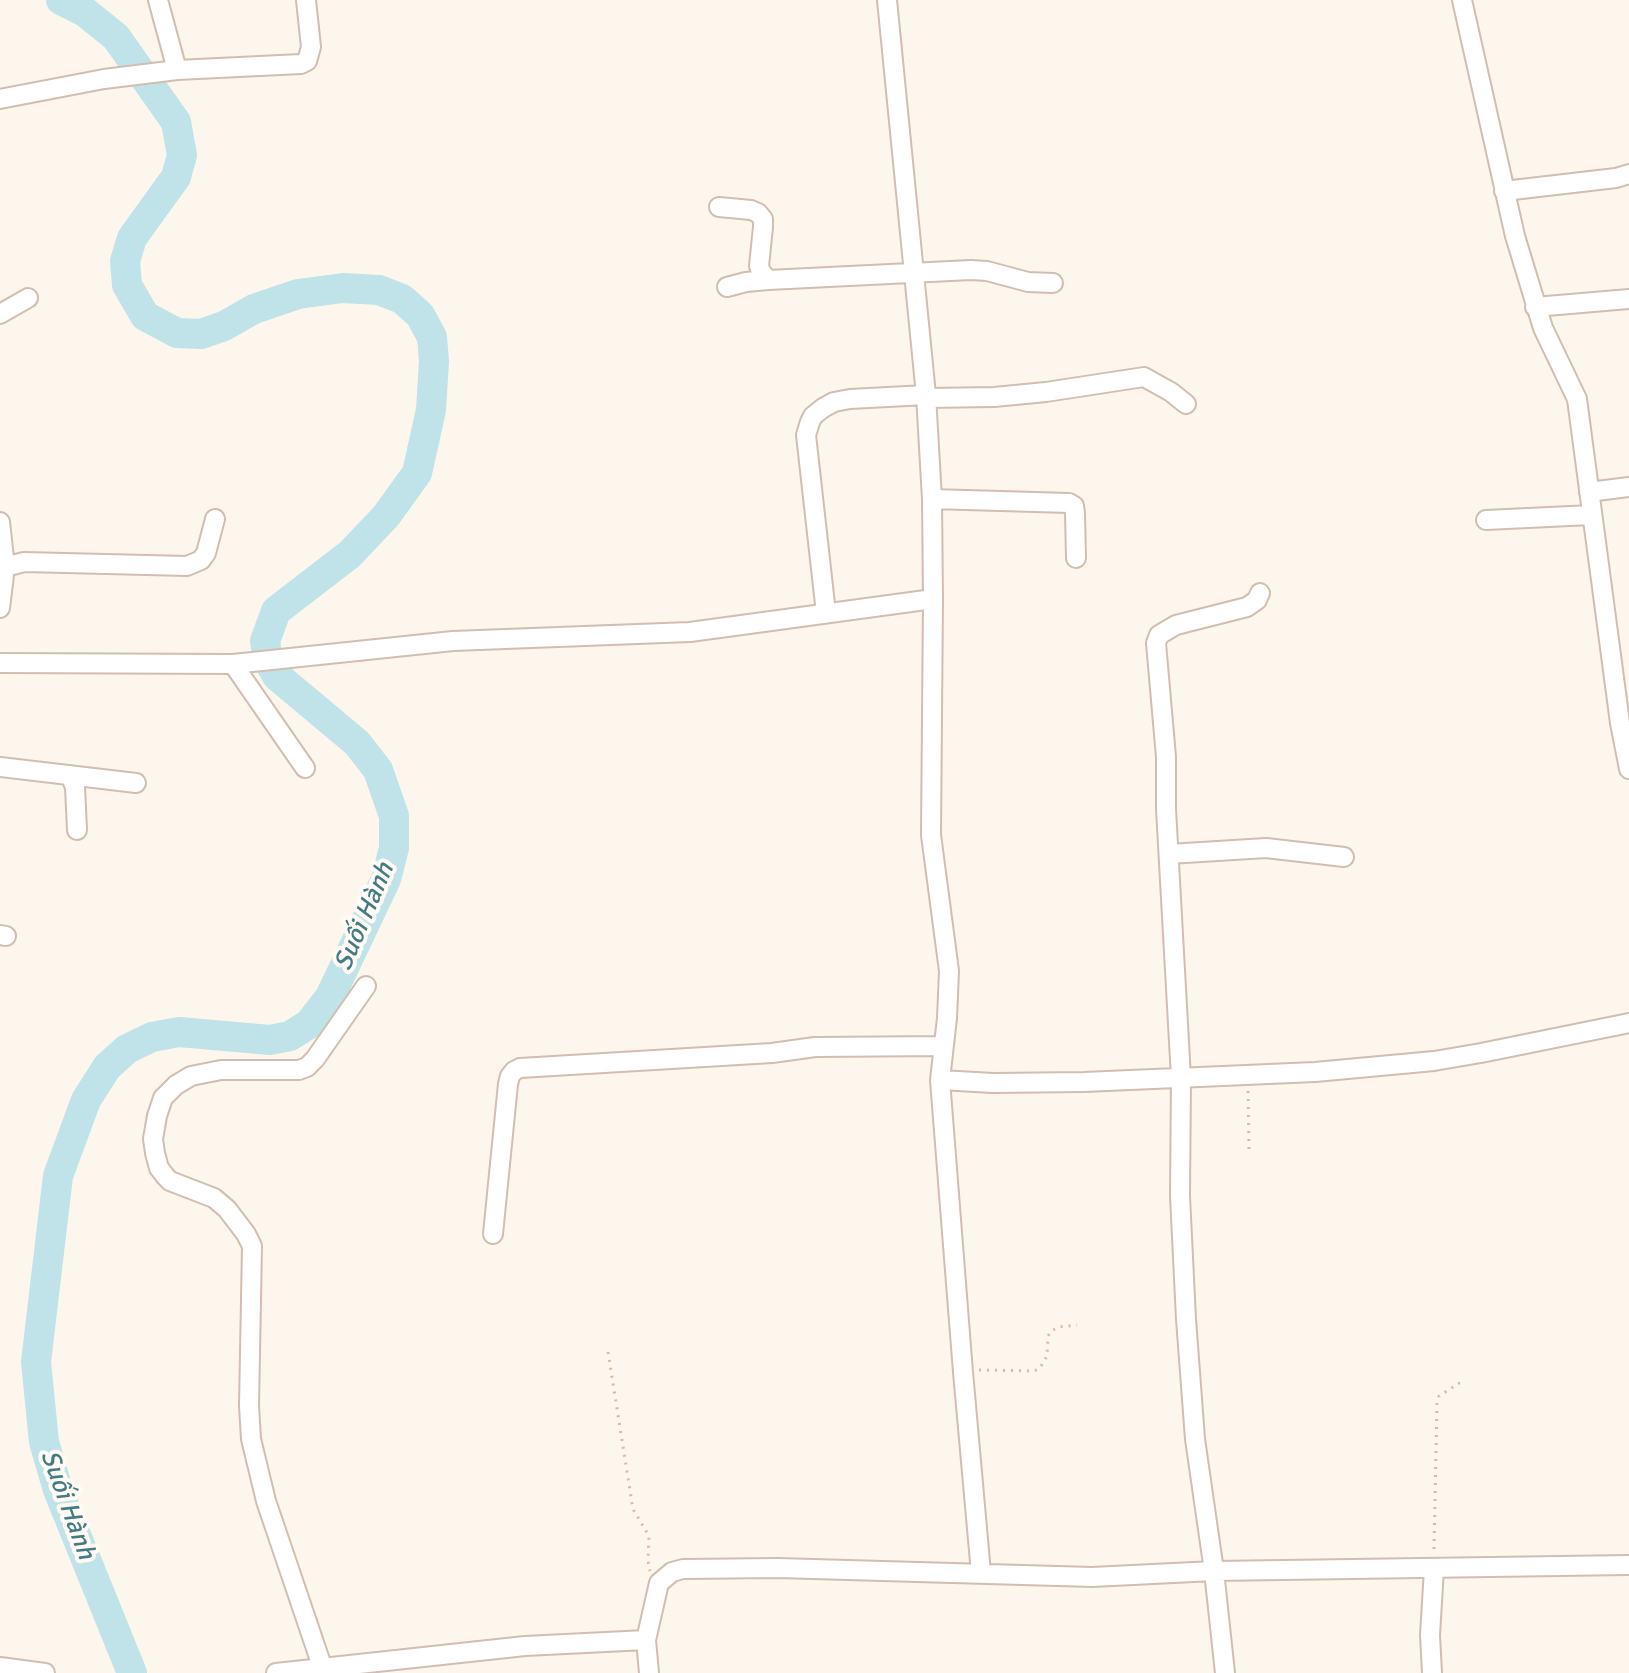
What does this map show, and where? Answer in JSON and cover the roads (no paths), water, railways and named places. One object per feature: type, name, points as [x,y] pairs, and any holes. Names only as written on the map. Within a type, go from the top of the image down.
[{"type":"street","points":[[158,0],[177,70]]},
{"type":"street","points":[[0,99],[104,79],[177,70],[301,64],[307,61],[311,47],[306,0]]},
{"type":"street","points":[[887,0],[926,397],[932,499],[931,835],[949,971],[940,1080],[981,1573]]},
{"type":"street","points":[[1462,0],[1504,191],[1535,307],[1577,399],[1620,723],[1629,769]]},
{"type":"street","points":[[1504,191],[1629,174]]},
{"type":"street","points":[[719,207],[751,210],[763,219],[759,266],[768,280]]},
{"type":"street","points":[[727,287],[768,280],[987,271],[1028,282],[1053,283]]},
{"type":"street","points":[[0,314],[28,298]]},
{"type":"street","points":[[1535,307],[1629,299]]},
{"type":"street","points":[[826,613],[806,435],[813,416],[823,408],[850,399],[994,397],[1144,377],[1186,404]]},
{"type":"street","points":[[1589,492],[1629,487]]},
{"type":"street","points":[[932,499],[1069,503],[1074,506],[1075,513],[1076,558]]},
{"type":"street","points":[[1486,520],[1591,515]]},
{"type":"street","points":[[5,567],[24,562],[187,566],[201,560],[206,553],[215,519]]},
{"type":"street","points":[[0,522],[5,567],[0,608]]},
{"type":"street","points":[[1225,1673],[1195,1439],[1186,1319],[1180,1196],[1181,1078],[1163,717],[1156,643],[1159,635],[1176,625],[1247,607],[1257,600],[1260,593]]},
{"type":"street","points":[[0,663],[233,664],[453,641],[690,632],[933,599]]},
{"type":"street","points":[[233,664],[305,768]]},
{"type":"street","points":[[0,767],[136,783]]},
{"type":"street","points":[[70,775],[75,787],[77,830]]},
{"type":"street","points":[[1169,854],[1266,848],[1344,857]]},
{"type":"street","points":[[323,1669],[266,1501],[251,1439],[252,1246],[227,1209],[214,1198],[166,1177],[159,1168],[153,1139],[163,1098],[191,1076],[221,1070],[299,1070],[307,1067],[366,986]]},
{"type":"street","points":[[940,1080],[1084,1082],[1315,1072],[1434,1061],[1629,1023]]},
{"type":"street","points":[[493,1234],[508,1084],[510,1076],[520,1068],[772,1053],[815,1047],[942,1046]]},
{"type":"street","points":[[649,1673],[646,1640],[659,1583],[672,1572],[683,1569],[778,1568],[1092,1577],[1214,1571],[1629,1565]]},
{"type":"street","points":[[1432,1673],[1430,1635],[1434,1569]]},
{"type":"street","points":[[276,1673],[525,1646],[646,1640]]},
{"type":"street","points":[[457,1673],[458,1653]]},
{"type":"street","points":[[0,1667],[45,1673]]},
{"type":"waterway","name":"Suối Hành","points":[[61,0],[85,12],[116,37],[176,122],[182,155],[176,177],[132,238],[125,261],[127,285],[145,316],[177,333],[201,334],[224,326],[254,309],[298,294],[343,288],[379,290],[402,299],[420,315],[432,337],[434,361],[431,410],[417,473],[386,516],[350,554],[276,611],[265,641],[268,660],[277,676],[357,743],[378,770],[394,816],[394,848],[386,879],[330,997],[309,1024],[290,1036],[270,1040],[179,1032],[152,1037],[127,1049],[107,1067],[86,1100],[58,1176],[36,1362],[44,1442],[58,1490],[132,1673]]}]
